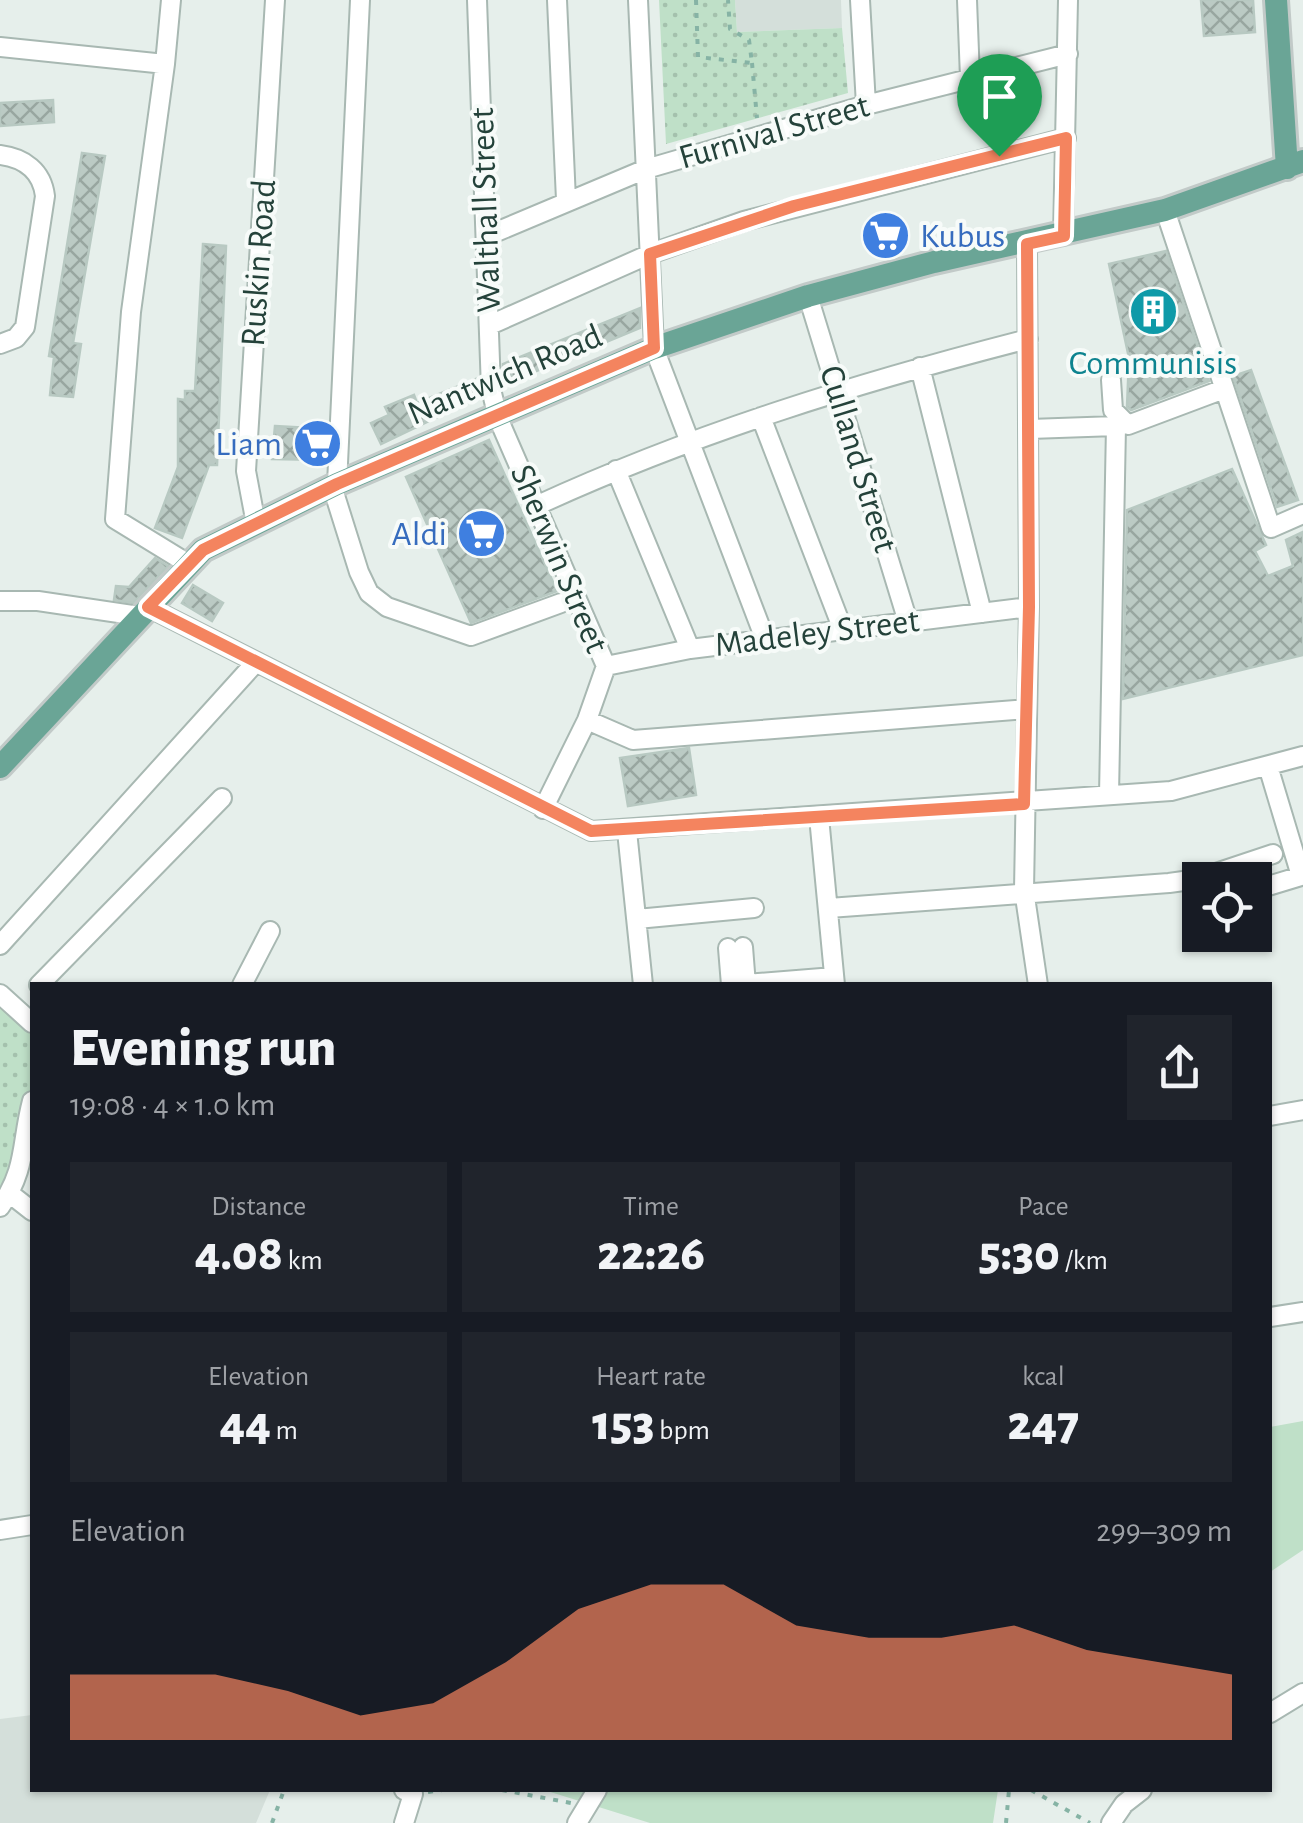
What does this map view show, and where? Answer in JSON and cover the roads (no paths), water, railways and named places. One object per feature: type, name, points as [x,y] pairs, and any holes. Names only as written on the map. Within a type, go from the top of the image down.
[{"type":"main road","points":[[1276,0],[1295,164]]},
{"type":"main road","name":"Nantwich Road","points":[[0,766],[203,550],[335,485],[654,348],[808,296],[934,262],[1064,236],[1165,210],[1295,164]]},
{"type":"street","points":[[171,0],[130,312],[115,519],[190,565]]},
{"type":"street","name":"Ruskin Road","points":[[256,524],[246,471],[275,0]]},
{"type":"street","points":[[360,0],[335,485],[359,572],[369,593],[387,606],[471,636],[561,603]]},
{"type":"street","name":"Walthall Street","points":[[477,0],[491,390],[498,418]]},
{"type":"street","points":[[557,0],[566,200]]},
{"type":"street","points":[[638,0],[654,348],[765,640]]},
{"type":"street","points":[[860,0],[866,105]]},
{"type":"street","points":[[967,0],[970,78]]},
{"type":"street","points":[[1064,236],[1068,0]]},
{"type":"street","points":[[0,47],[165,64]]},
{"type":"street","name":"Furnival Street","points":[[488,234],[646,168],[866,105],[1068,54]]},
{"type":"street","points":[[490,326],[650,254],[794,206],[1066,138]]},
{"type":"street","points":[[0,156],[33,169],[44,182],[45,196],[25,327],[16,338],[0,344]]},
{"type":"street","points":[[1165,210],[1271,528],[1303,514]]},
{"type":"street","points":[[1027,244],[1030,429],[1024,890],[1038,982]]},
{"type":"street","name":"Culland Street","points":[[808,296],[908,622]]},
{"type":"street","points":[[538,505],[616,470],[761,417],[920,367],[1028,340]]},
{"type":"street","points":[[920,367],[982,613]]},
{"type":"street","points":[[1111,380],[1113,410],[1128,425],[1224,389]]},
{"type":"street","points":[[761,417],[842,630]]},
{"type":"street","name":"Sherwin Street","points":[[498,418],[606,666],[586,720],[543,809]]},
{"type":"street","points":[[1030,429],[1116,426],[1108,796]]},
{"type":"street","points":[[616,470],[690,649]]},
{"type":"street","points":[[0,601],[143,612],[256,662],[591,831],[1171,791],[1303,756]]},
{"type":"street","name":"Madeley Street","points":[[606,666],[690,649],[1029,607]]},
{"type":"street","points":[[0,946],[256,662]]},
{"type":"street","points":[[586,720],[633,740],[1028,709]]},
{"type":"street","points":[[1268,766],[1298,850],[1300,876],[1272,885]]},
{"type":"street","points":[[43,982],[222,798]]},
{"type":"street","points":[[805,982],[835,981],[819,817]]},
{"type":"street","points":[[628,831],[644,982]]},
{"type":"street","points":[[828,908],[1198,879],[1273,854]]},
{"type":"street","points":[[637,919],[754,908]]},
{"type":"street","points":[[244,982],[270,931]]},
{"type":"street","points":[[731,982],[736,947],[745,982]]},
{"type":"street","points":[[0,994],[30,1021]]},
{"type":"street","points":[[16,1008],[30,994]]},
{"type":"street","points":[[30,1109],[25,1156],[4,1200],[30,1211]]},
{"type":"street","points":[[1272,1116],[1303,1110]]},
{"type":"street","points":[[1272,1317],[1303,1312]]},
{"type":"street","points":[[0,1530],[30,1525]]},
{"type":"street","points":[[1272,1712],[1303,1693]]},
{"type":"street","points":[[404,1823],[414,1794],[409,1792]]},
{"type":"street","points":[[1111,1823],[1124,1804],[1139,1792]]},
{"type":"place","name":"Kubus","points":[[885,236]]},
{"type":"place","name":"Communisis","points":[[1153,311]]},
{"type":"place","name":"Liam","points":[[317,444]]},
{"type":"place","name":"Aldi","points":[[482,534]]}]
